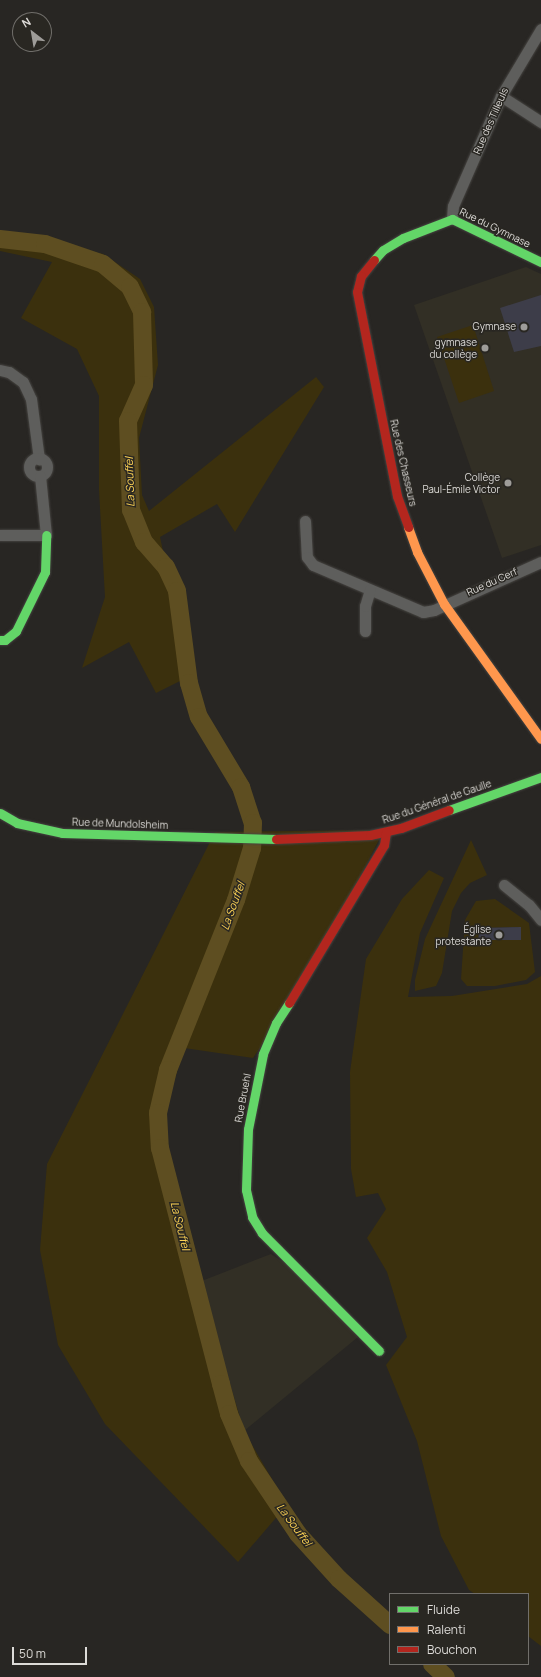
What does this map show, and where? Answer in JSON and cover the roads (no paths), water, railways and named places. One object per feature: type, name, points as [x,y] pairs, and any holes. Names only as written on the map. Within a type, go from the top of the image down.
[{"type":"street","name":"Rue des Tilleuls","points":[[452,218],[453,206],[501,96],[541,29]]},
{"type":"street","points":[[501,96],[541,122]]},
{"type":"street","name":"Rue du Gymnase","points":[[361,276],[370,262],[390,246],[452,218],[541,262]]},
{"type":"street","name":"Rue des Chasseurs","points":[[361,276],[356,292],[358,310],[398,496],[417,552],[444,604],[541,739]]},
{"type":"street","points":[[0,370],[9,372],[23,382],[31,399],[39,458],[33,461],[30,467],[32,473],[40,476],[46,535],[45,572],[16,631],[5,640],[0,640]]},
{"type":"street","name":"Rue du Cerf","points":[[305,521],[307,557],[313,565],[423,612],[541,562]]},
{"type":"street","points":[[0,535],[46,535]]},
{"type":"street","points":[[365,631],[365,606],[370,590]]},
{"type":"street","name":"Rue du Général de Gaulle","points":[[266,839],[386,832],[541,777]]},
{"type":"street","name":"Rue de Mundolsheim","points":[[0,813],[17,823],[62,833],[266,839]]},
{"type":"street","name":"Rue Bruehl","points":[[379,1351],[262,1233],[252,1217],[246,1190],[248,1129],[263,1054],[276,1023],[332,936],[380,852],[386,832]]},
{"type":"street","points":[[504,885],[529,905],[541,920]]},
{"type":"waterway","name":"La Souffel","points":[[0,239],[45,244],[103,264],[130,287],[142,312],[144,385],[128,421],[131,510],[144,542],[166,567],[177,591],[189,683],[199,717],[241,787],[253,823],[252,848],[236,900],[168,1070],[158,1113],[160,1148],[229,1414],[249,1461],[298,1534],[339,1579],[389,1624]]},
{"type":"waterway","name":"La Souffel","points":[[433,1665],[446,1677]]},
{"type":"place","name":"Gymnase","points":[[524,327]]},
{"type":"place","name":"gymnase du collège","points":[[485,348]]},
{"type":"place","name":"Collège Paul-Émile Victor","points":[[508,483]]},
{"type":"place","name":"Église protestante","points":[[499,935]]}]
